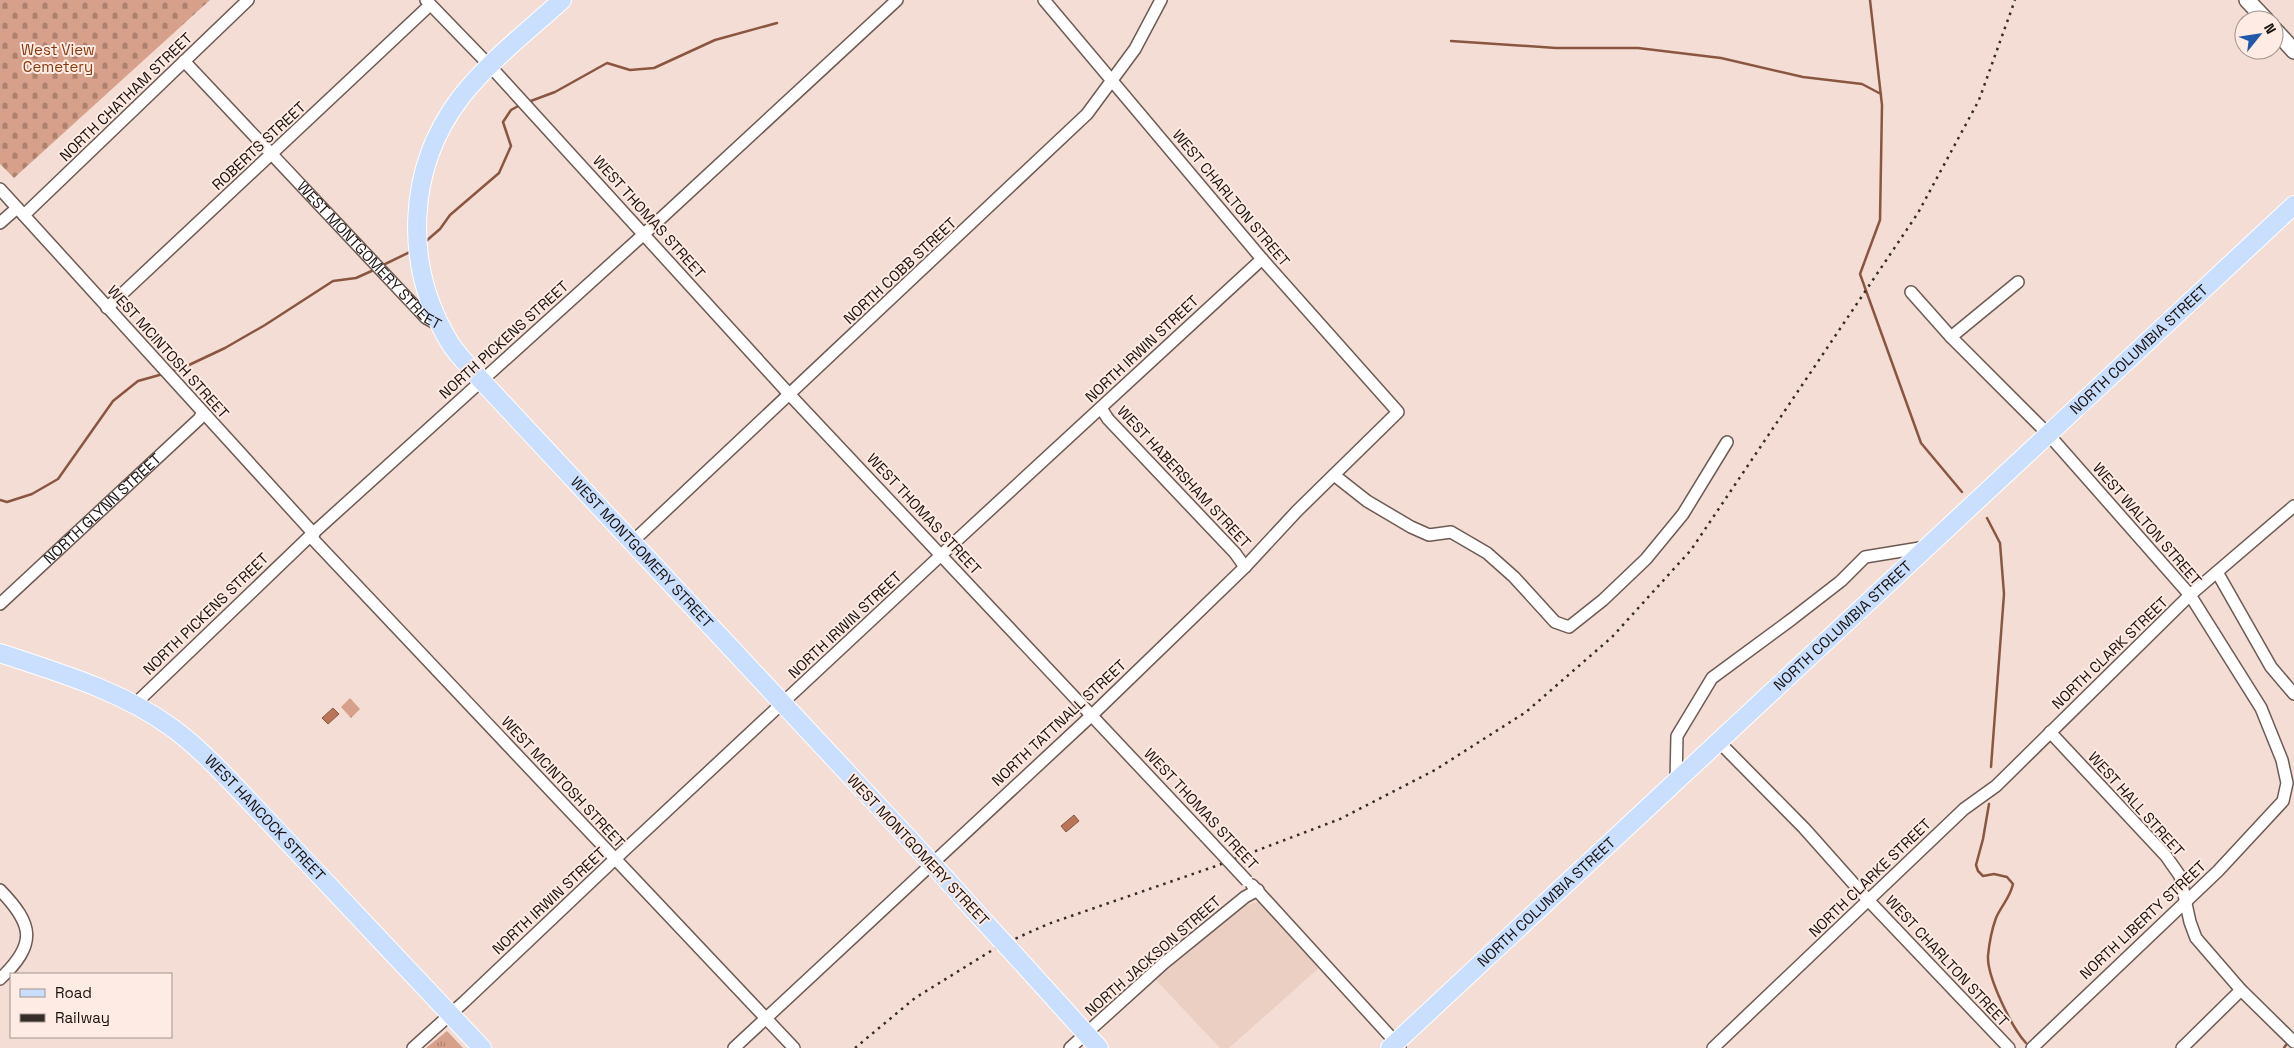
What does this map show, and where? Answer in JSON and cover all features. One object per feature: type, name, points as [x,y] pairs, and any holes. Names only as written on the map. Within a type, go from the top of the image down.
[{"type":"main road","points":[[440,326],[430,305],[419,264],[416,234],[419,193],[427,160],[442,126],[462,96],[490,66],[562,0]]},
{"type":"main road","points":[[2247,0],[2256,10]]},
{"type":"main road","points":[[2284,40],[2294,51]]},
{"type":"main road","name":"NORTH COLUMBIA STREET","points":[[1396,1046],[2294,205]]},
{"type":"main road","name":"WEST MONTGOMERY STREET","points":[[440,326],[451,345],[482,380],[912,842],[1099,1048]]},
{"type":"main road","name":"WEST HANCOCK STREET","points":[[0,653],[109,692],[170,727],[207,757],[482,1048]]},
{"type":"street","name":"NORTH CHATHAM STREET","points":[[0,224],[21,212],[184,62],[248,0]]},
{"type":"street","name":"NORTH PICKENS STREET","points":[[134,705],[312,535],[644,234],[897,0]]},
{"type":"street","name":"WEST CHARLTON STREET","points":[[1044,0],[1262,259],[1398,412]]},
{"type":"street","name":"NORTH COBB STREET","points":[[632,542],[1087,114],[1135,49],[1161,0]]},
{"type":"street","name":"WEST THOMAS STREET","points":[[428,2],[490,66],[790,395],[942,554],[1247,881],[1258,890],[1396,1046]]},
{"type":"street","name":"ROBERTS STREET","points":[[107,308],[272,155],[428,2]]},
{"type":"street","name":"WEST MONTGOMERY STREET","points":[[184,62],[426,318],[440,326]]},
{"type":"street","name":"WEST MCINTOSH STREET","points":[[0,189],[312,535],[794,1048]]},
{"type":"street","name":"NORTH IRWIN STREET","points":[[413,1048],[942,554],[1262,259]]},
{"type":"street","points":[[1951,337],[2018,282]]},
{"type":"street","name":"WEST WALTON STREET","points":[[1911,292],[1951,337],[2049,435],[2190,595],[2261,708],[2282,760],[2287,783],[2283,801],[2273,813]]},
{"type":"street","name":"WEST HABERSHAM STREET","points":[[1101,408],[1108,419],[1235,553],[1244,567]]},
{"type":"street","name":"NORTH GLYNN STREET","points":[[0,604],[199,419],[203,412]]},
{"type":"street","name":"NORTH TATTNALL STREET","points":[[734,1048],[1092,715],[1244,567],[1398,412]]},
{"type":"street","points":[[1334,475],[1367,501],[1412,527],[1429,535],[1451,532],[1487,552],[1514,577],[1555,622],[1569,627],[1603,600],[1646,559],[1683,514],[1727,442]]},
{"type":"street","points":[[2190,595],[2294,506]]},
{"type":"street","points":[[1676,782],[1677,736],[1712,678],[1841,581],[1865,557],[1928,547]]},
{"type":"street","name":"WEST WALTON STREET","points":[[2217,572],[2271,667],[2294,694]]},
{"type":"street","name":"NORTH CLARK STREET","points":[[2050,732],[2190,595]]},
{"type":"street","name":"WEST HALL STREET","points":[[2050,732],[2166,856],[2180,876],[2190,922],[2196,938],[2241,990],[2294,1042]]},
{"type":"street","name":"NORTH CLARKE STREET","points":[[1713,1048],[1964,809],[1996,786],[2050,732]]},
{"type":"street","name":"WEST CHARLTON STREET","points":[[1719,742],[1804,828],[1869,901],[2008,1048]]},
{"type":"street","name":"NORTH LIBERTY STREET","points":[[2032,1048],[2186,899],[2218,871],[2273,813]]},
{"type":"street","points":[[0,890],[16,906],[26,926],[27,940],[23,953],[14,967],[0,979]]},
{"type":"street","name":"NORTH JACKSON STREET","points":[[1070,1048],[1164,963],[1246,897],[1258,890]]},
{"type":"street","points":[[2182,1048],[2241,990]]},
{"type":"shaded area","points":[[333,708],[339,714],[328,724],[322,718]]},
{"type":"shaded area","points":[[1074,815],[1079,821],[1066,832],[1061,826]]},
{"type":"shaded area","points":[[1259,901],[1320,967],[1229,1048],[1220,1048],[1156,980],[1242,907]]},
{"type":"green space","name":"West View Cemetery","points":[[0,0],[210,0],[14,178],[0,164]]},
{"type":"green space","points":[[350,698],[360,709],[351,718],[341,707]]},
{"type":"green space","points":[[447,1031],[463,1048],[426,1048]]},
{"type":"waterway","points":[[1870,0],[1882,105],[1880,220],[1860,274],[1921,443],[1962,492]]},
{"type":"waterway","points":[[528,102],[555,92],[607,63],[630,70],[654,68],[715,40],[777,23]]},
{"type":"waterway","points":[[1451,41],[1556,48],[1638,48],[1721,58],[1803,77],[1862,84],[1881,94]]},
{"type":"waterway","points":[[425,242],[440,229],[450,215],[499,173],[511,146],[503,122],[511,110],[520,105]]},
{"type":"waterway","points":[[381,266],[412,251]]},
{"type":"waterway","points":[[170,371],[189,365],[225,348],[265,325],[333,281],[356,278],[376,269]]},
{"type":"waterway","points":[[0,500],[7,502],[32,494],[58,479],[113,401],[138,381],[163,374]]},
{"type":"waterway","points":[[1987,518],[2000,543],[2004,594],[1991,767]]},
{"type":"waterway","points":[[1989,804],[1976,865],[1978,871],[1983,876],[1994,874],[2007,877],[2013,884],[2010,894],[1995,922],[1988,952],[1989,965],[2001,1002],[2026,1043]]},
{"type":"railway","points":[[855,1048],[915,998],[999,946],[1048,924],[1216,866],[1340,819],[1435,770],[1526,712],[1612,637],[1691,550],[1918,213],[1979,100],[2015,0]]}]
